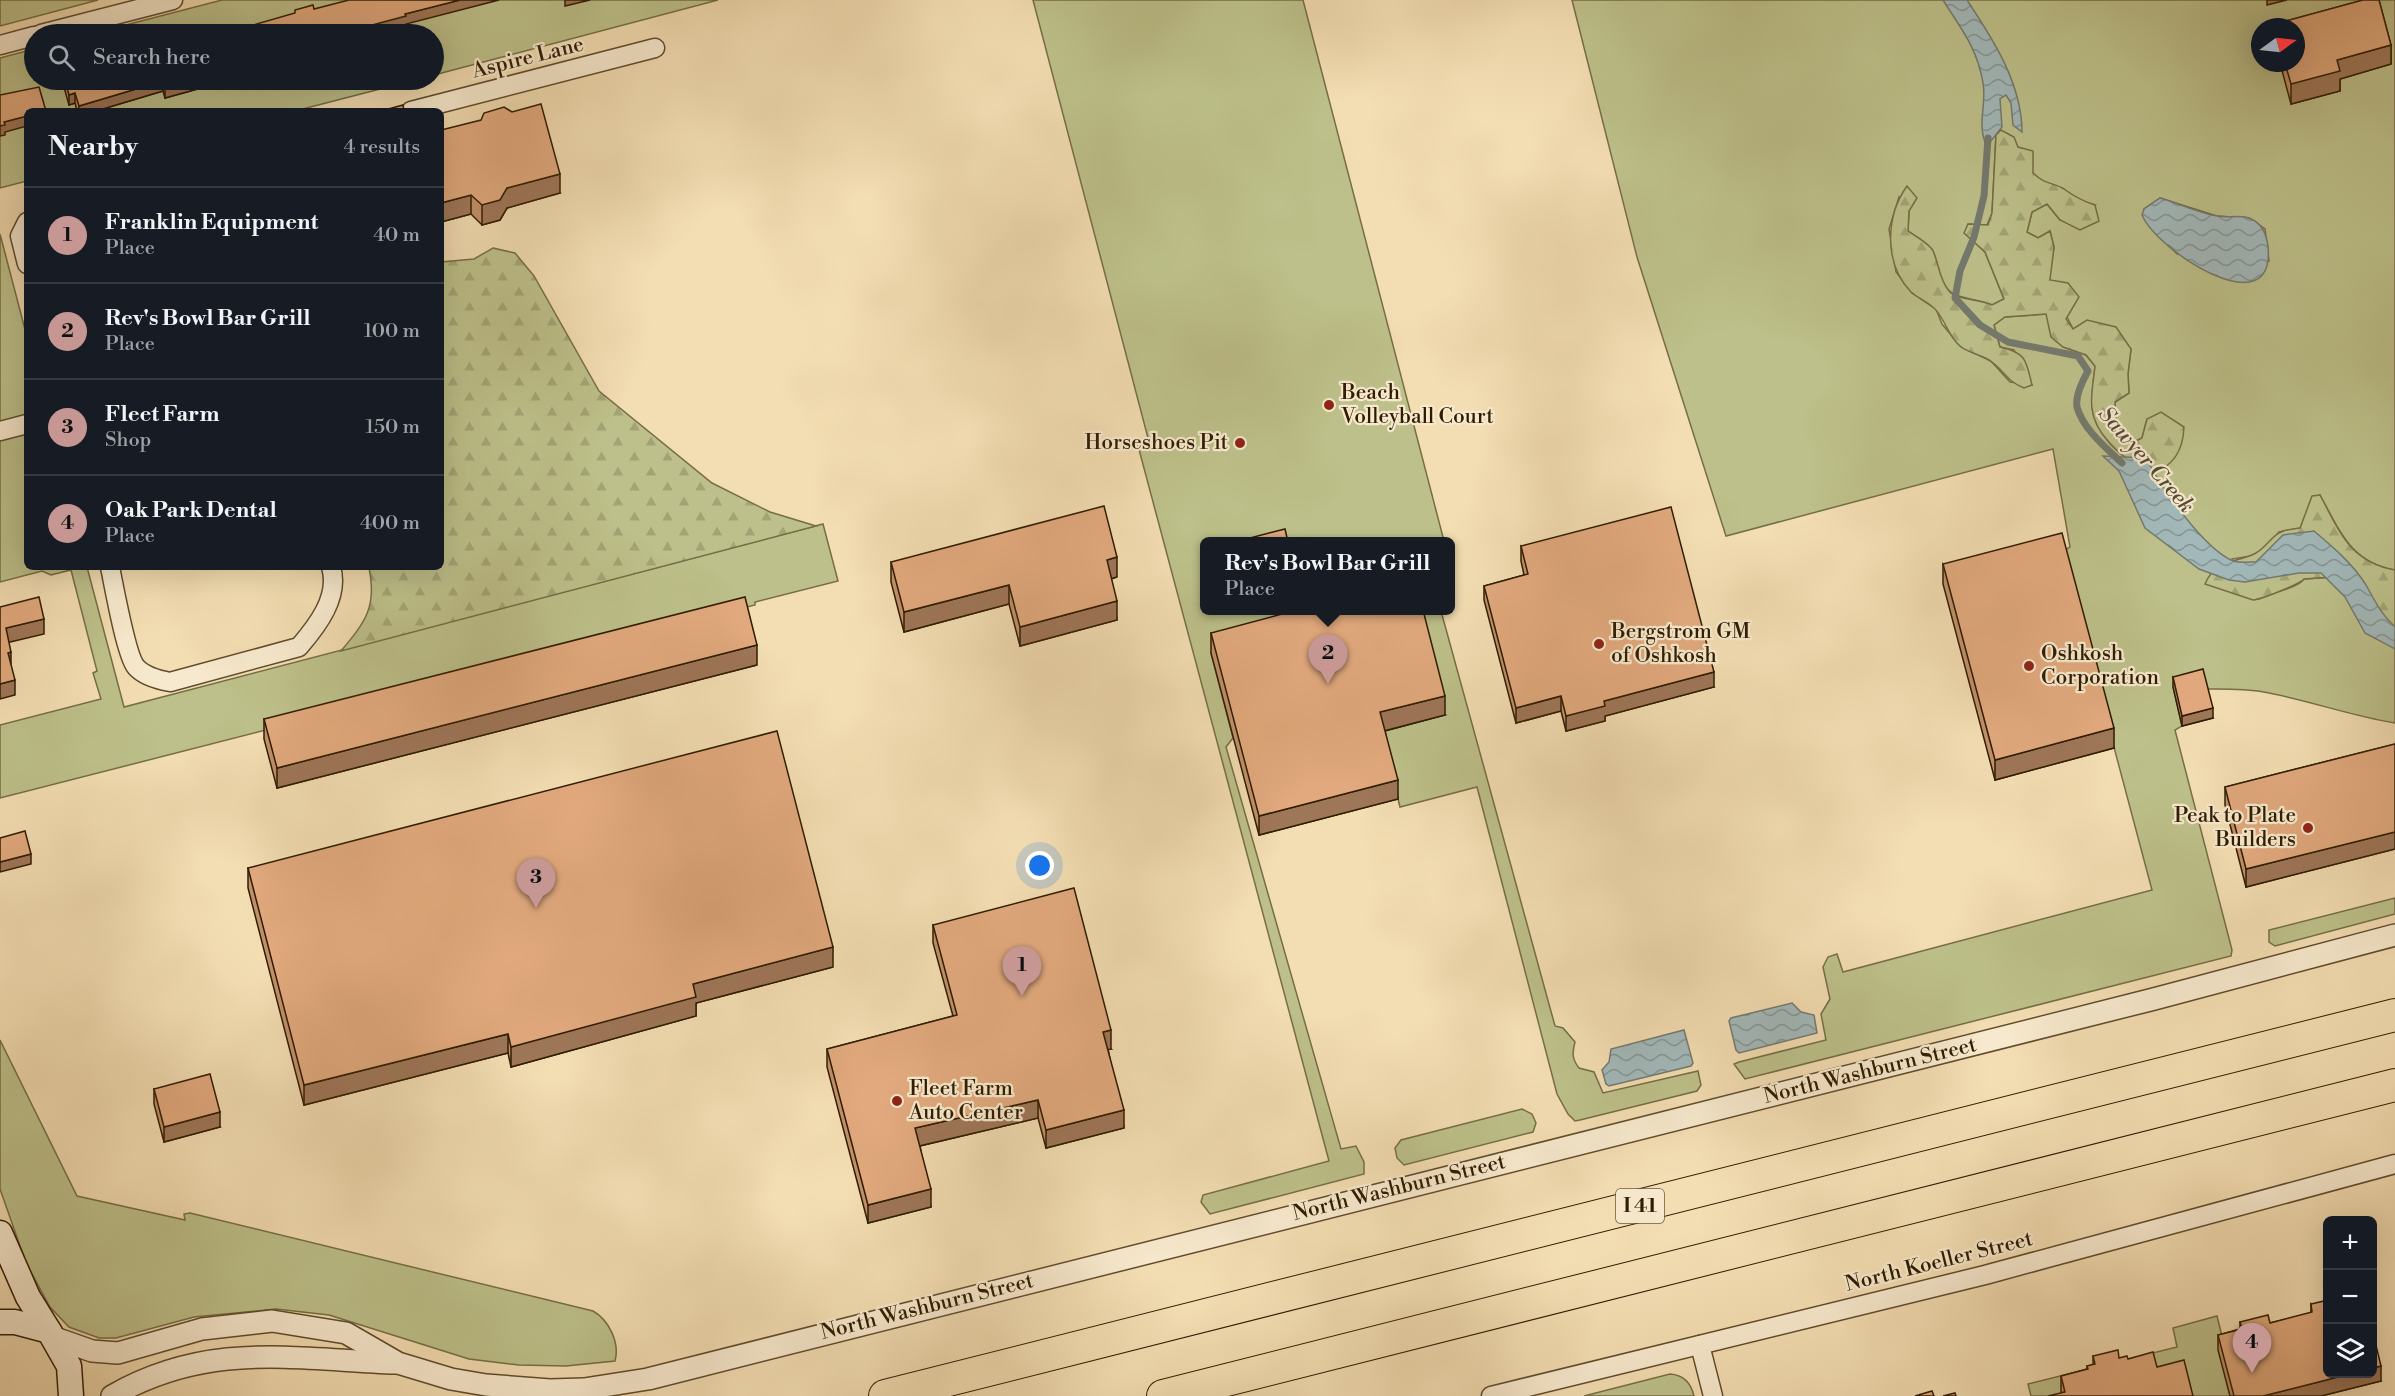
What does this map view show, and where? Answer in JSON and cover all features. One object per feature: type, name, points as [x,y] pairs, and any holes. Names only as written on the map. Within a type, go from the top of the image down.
[{"type":"highway","name":"I 41","points":[[885,1396],[2395,1015]]},
{"type":"highway","points":[[1163,1396],[2395,1085]]},
{"type":"main road","points":[[0,1233],[17,1275],[69,1366],[71,1396]]},
{"type":"main road","points":[[0,1322],[15,1322],[52,1335]]},
{"type":"street","points":[[78,24],[162,1]]},
{"type":"street","points":[[0,45],[24,39]]},
{"type":"street","name":"Aspire Lane","points":[[423,108],[656,48]]},
{"type":"street","points":[[24,228],[20,236],[24,252]]},
{"type":"street","points":[[0,431],[24,425]]},
{"type":"street","points":[[111,570],[125,633],[136,667],[156,680],[170,682],[299,647],[312,631],[326,607],[333,590],[332,570]]},
{"type":"street","name":"North Washburn Street","points":[[112,1396],[156,1376],[205,1361],[283,1355],[398,1363],[451,1379],[550,1390],[584,1389],[648,1379],[2154,999],[2395,935]]},
{"type":"street","name":"North Koeller Street","points":[[1491,1396],[1985,1275],[2395,1164]]},
{"type":"street","name":"North Washburn Street","points":[[52,1335],[92,1351],[118,1353],[202,1329],[272,1321],[346,1333],[398,1363]]},
{"type":"street","points":[[1700,1345],[1713,1396]]},
{"type":"green space","points":[[0,0],[98,0],[0,26]]},
{"type":"green space","points":[[222,0],[718,0],[444,72],[444,24],[130,24]]},
{"type":"green space","points":[[1033,0],[1303,0],[1443,537],[1200,537],[1200,615],[1345,615],[1211,653],[1233,738],[1226,747],[1341,1149],[1356,1146],[1364,1162],[1364,1174],[1210,1214],[1201,1202],[1203,1195],[1329,1161],[1137,442],[1148,438]]},
{"type":"green space","points":[[1572,0],[2395,0],[2395,570],[2380,566],[2357,553],[2341,533],[2320,495],[2301,528],[2279,532],[2267,547],[2251,556],[2232,559],[2259,599],[2295,586],[2304,579],[2333,577],[2395,631],[2395,723],[2264,692],[2173,687],[2182,726],[2175,730],[2232,950],[2231,956],[1745,1079],[1734,1064],[1826,1040],[1821,1014],[1830,999],[1823,967],[1828,957],[1837,954],[1843,972],[2152,890],[2062,552],[2070,547],[2053,449],[1726,536],[1637,257]],"holes":[[[1996,135],[2018,147],[2033,173],[2044,183],[2062,188],[2078,200],[2095,205],[2060,220],[2047,204],[2032,212],[2027,232],[2038,238],[2050,231],[2054,247],[2049,280],[2073,329],[2131,349],[2128,374],[2129,393],[2115,402],[2116,432],[2130,444],[2142,438],[2147,419],[2149,476],[2113,447],[2099,429],[2092,408],[2095,366],[2086,355],[2063,347],[2047,314],[2005,317],[1994,325],[2000,347],[2014,350],[2032,385],[2010,382],[1991,361],[1961,347],[1942,324],[1936,309],[1912,293],[1896,272],[1889,229],[1899,197],[1909,211],[1908,231],[1931,248],[1944,285],[1952,293],[1992,305],[2004,299],[1985,252],[1965,233],[1968,224],[1987,225],[1992,213]],[[2160,198],[2217,216],[2249,218],[2265,229],[2269,261],[2177,254],[2162,238],[2144,209]]]},
{"type":"green space","points":[[24,52],[24,90],[376,90],[307,108],[24,108],[24,182],[0,188],[0,58]]},
{"type":"green space","points":[[2001,130],[2014,137],[2018,147],[2033,151],[2033,173],[2038,177],[2095,205],[2099,221],[2080,230],[2060,220],[2047,204],[2032,212],[2027,232],[2038,238],[2050,231],[2054,247],[2050,280],[2068,283],[2079,297],[2066,319],[2073,329],[2087,320],[2116,327],[2131,349],[2128,374],[2129,393],[2115,402],[2116,432],[2130,444],[2142,438],[2147,419],[2161,412],[2184,427],[2179,451],[2175,457],[2164,468],[2149,476],[2113,447],[2099,429],[2094,419],[2092,403],[2095,366],[2086,355],[2063,347],[2051,337],[2046,314],[2005,317],[1994,325],[2000,347],[2016,352],[2024,359],[2032,385],[2024,388],[2013,382],[1989,360],[1960,346],[1937,312],[1911,292],[1902,281],[1896,268],[1892,254],[1891,226],[1900,198],[1907,186],[1917,198],[1909,211],[1908,231],[1931,248],[1943,282],[1949,291],[1957,296],[1992,305],[2004,299],[1985,252],[1964,233],[1968,224],[1988,225],[1992,213],[1996,135]]},
{"type":"green space","points":[[0,234],[24,326],[24,570],[71,570],[51,575],[42,571],[0,582]]},
{"type":"green space","points":[[493,248],[515,253],[534,276],[599,391],[712,483],[770,512],[816,526],[341,651],[357,631],[367,613],[372,593],[369,570],[444,570],[444,262],[474,259]]},
{"type":"green space","points":[[2320,495],[2341,533],[2357,553],[2380,566],[2395,570],[2395,631],[2333,577],[2304,579],[2280,591],[2253,600],[2205,584],[2219,566],[2257,553],[2281,532],[2300,528],[2312,496]]},
{"type":"green space","points":[[823,524],[838,581],[755,602],[755,605],[0,798],[0,725],[101,699],[93,673],[97,671],[71,570],[88,570],[124,707]]},
{"type":"green space","points":[[1419,615],[1442,615],[1555,1026],[1563,1028],[1575,1042],[1573,1056],[1575,1062],[1579,1068],[1594,1072],[1603,1093],[1698,1071],[1701,1085],[1697,1091],[1575,1121],[1568,1114],[1557,1094],[1477,787],[1400,807],[1380,732],[1445,715]]},
{"type":"green space","points":[[2395,898],[2395,914],[2275,946],[2269,942],[2269,930]]},
{"type":"green space","points":[[0,1040],[77,1196],[185,1220],[184,1214],[190,1213],[593,1311],[604,1320],[612,1333],[616,1347],[615,1361],[566,1366],[519,1365],[469,1359],[329,1315],[276,1309],[194,1317],[116,1338],[99,1338],[69,1327],[50,1307],[26,1263],[0,1189]]},
{"type":"green space","points":[[1522,1109],[1532,1114],[1536,1123],[1533,1132],[1404,1165],[1397,1158],[1395,1148],[1401,1140]]},
{"type":"green space","points":[[2217,1316],[2223,1340],[2219,1350],[2230,1396],[2031,1396],[2028,1384],[2177,1347],[2173,1328]]},
{"type":"green space","points":[[1670,1374],[1686,1380],[1694,1396],[1584,1396]]},
{"type":"water","points":[[1943,0],[1967,0],[1987,30],[2011,79],[2021,114],[2022,132],[2013,125],[2011,103],[2006,95],[2000,99],[2002,127],[1987,146],[1982,131],[1984,91],[1977,59],[1968,39]]},
{"type":"water","points":[[2160,198],[2210,215],[2245,217],[2253,220],[2263,229],[2267,241],[2265,270],[2254,281],[2236,282],[2214,275],[2169,247],[2152,230],[2142,215],[2144,209]]},
{"type":"water","points":[[2103,456],[2146,458],[2184,516],[2209,544],[2233,561],[2256,562],[2283,535],[2314,531],[2355,570],[2382,612],[2395,627],[2395,649],[2365,633],[2345,597],[2321,573],[2299,573],[2245,582],[2229,580],[2199,569],[2145,528],[2119,471]]},
{"type":"water","points":[[1792,1003],[1801,1012],[1814,1015],[1817,1033],[1739,1053],[1736,1050],[1729,1021],[1731,1018]]},
{"type":"water","points":[[1684,1030],[1693,1063],[1691,1066],[1609,1086],[1606,1084],[1602,1070],[1609,1062],[1611,1049]]},
{"type":"building","points":[[349,0],[460,0],[376,24],[257,24],[295,13],[295,10],[313,5],[314,9]]},
{"type":"building","points":[[2363,0],[2379,0],[2391,45],[2337,60],[2340,71],[2291,84],[2288,72],[2305,72],[2305,18],[2297,18]]},
{"type":"building","points":[[24,90],[40,90],[45,108],[24,108],[24,117],[4,122],[5,125],[0,126],[0,95]]},
{"type":"building","points":[[68,90],[133,90],[79,106],[75,93],[69,95]]},
{"type":"building","points":[[541,104],[560,174],[507,188],[500,200],[482,205],[471,195],[444,202],[444,129],[481,120],[484,113],[504,107],[512,112]]},
{"type":"building","points":[[1104,506],[1117,557],[1107,560],[1117,601],[1020,627],[1009,585],[904,612],[891,562]]},
{"type":"building","name":"Bergstrom GM of Oshkosh","points":[[1671,507],[1714,672],[1604,701],[1605,706],[1566,716],[1561,696],[1516,708],[1484,586],[1528,574],[1521,546]]},
{"type":"building","points":[[1285,529],[1287,537],[1254,537]]},
{"type":"building","name":"Oshkosh Corporation","points":[[2062,533],[2114,728],[1995,760],[1943,564]]},
{"type":"building","points":[[39,597],[44,619],[6,628],[11,652],[8,653],[15,680],[0,684],[0,607]]},
{"type":"building","points":[[745,597],[757,645],[277,768],[264,719]]},
{"type":"building","points":[[1278,615],[1424,615],[1445,696],[1380,712],[1398,780],[1259,816],[1211,633]]},
{"type":"building","points":[[2203,669],[2213,708],[2182,716],[2173,677]]},
{"type":"building","points":[[777,731],[833,947],[693,984],[696,997],[511,1047],[508,1034],[304,1085],[248,868]]},
{"type":"building","points":[[2395,744],[2395,832],[2246,869],[2225,787]]},
{"type":"building","points":[[25,831],[31,854],[0,862],[0,838]]},
{"type":"building","points":[[1074,888],[1111,1030],[1103,1032],[1124,1110],[1046,1130],[1038,1100],[915,1128],[931,1189],[868,1205],[827,1049],[957,1015],[933,925]]},
{"type":"building","points":[[210,1074],[220,1112],[164,1127],[154,1089]]},
{"type":"building","points":[[2323,1301],[2323,1378],[2334,1378],[2263,1396],[2234,1396],[2218,1335],[2242,1329],[2240,1322],[2268,1315],[2270,1323],[2312,1312],[2311,1304]]},
{"type":"building","points":[[2118,1350],[2119,1358],[2127,1356],[2128,1359],[2153,1352],[2157,1367],[2184,1360],[2193,1396],[2048,1396],[2065,1392],[2061,1376],[2088,1369],[2087,1366],[2095,1364],[2093,1356]]},
{"type":"building","points":[[2377,1350],[2381,1366],[2377,1367]]},
{"type":"building","points":[[1932,1391],[1934,1396],[1915,1396]]},
{"type":"waterway","name":"Sawyer Creek","points":[[1988,138],[1984,196],[1974,237],[1960,271],[1955,298],[1980,325],[2008,342],[2078,356],[2088,371],[2077,398],[2080,415],[2096,438],[2122,463]]},
{"type":"place","name":"Beach Volleyball Court","points":[[1329,405]]},
{"type":"place","name":"Horseshoes Pit","points":[[1240,443]]},
{"type":"place","name":"Bergstrom GM of Oshkosh","points":[[1599,644]]},
{"type":"place","name":"Oshkosh Corporation","points":[[2029,666]]},
{"type":"place","name":"Rev's Bowl Bar Grill","points":[[1328,684]]},
{"type":"place","name":"Peak to Plate Builders","points":[[2308,828]]},
{"type":"place","name":"Fleet Farm","points":[[536,908]]},
{"type":"place","name":"Franklin Equipment","points":[[1022,996]]},
{"type":"place","name":"Fleet Farm Auto Center","points":[[897,1101]]},
{"type":"place","name":"Oak Park Dental","points":[[2252,1373]]}]
